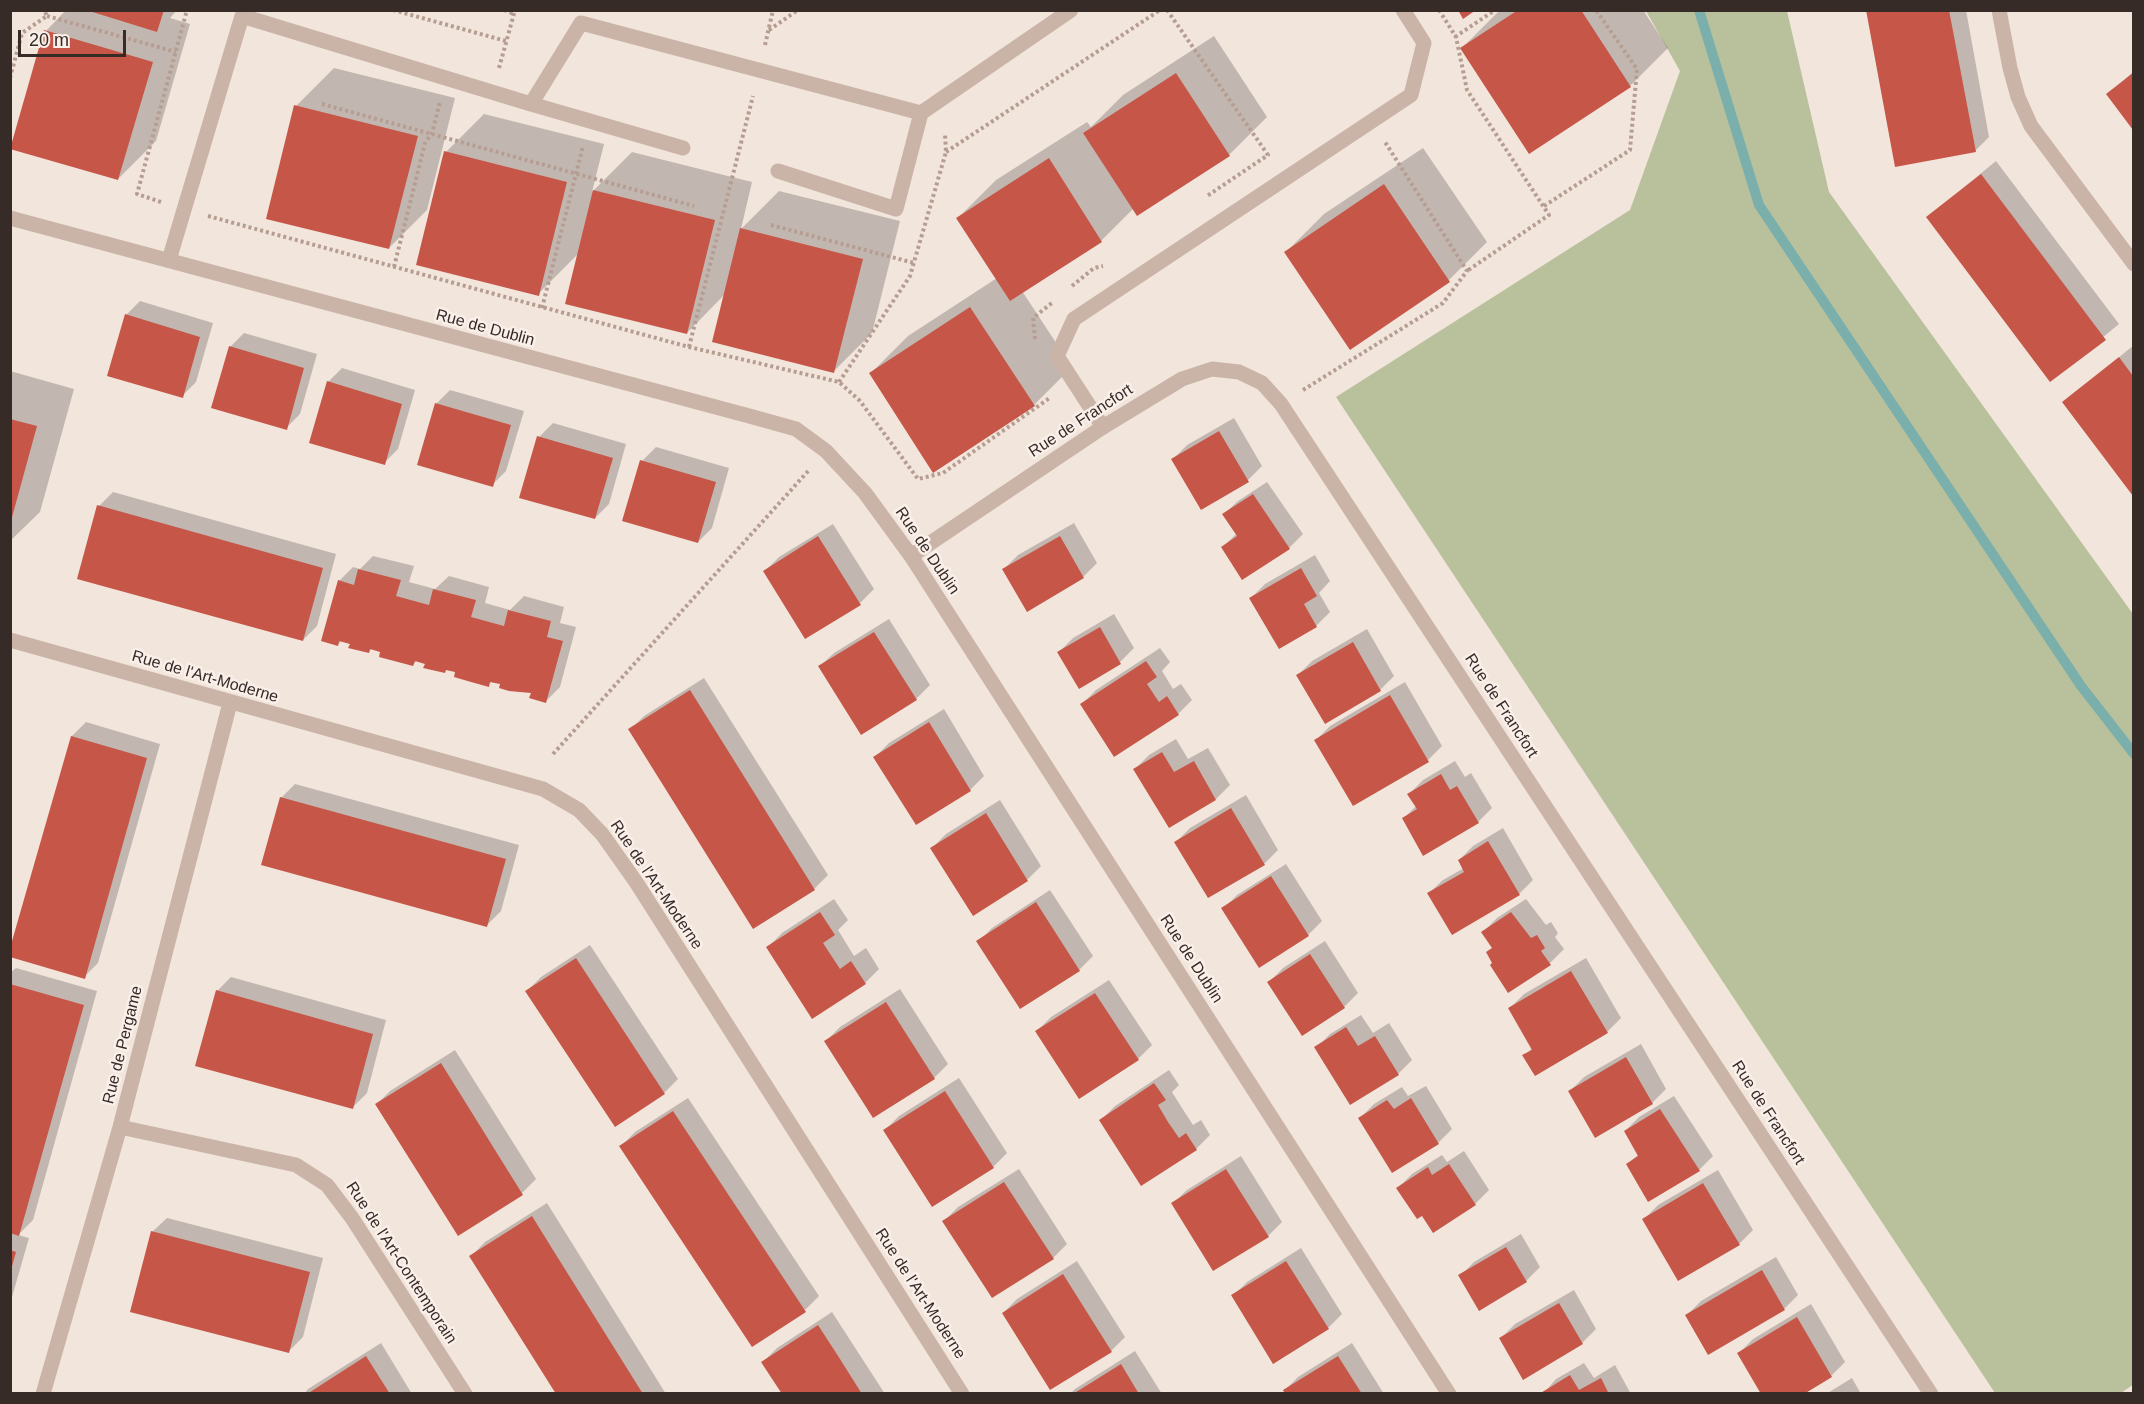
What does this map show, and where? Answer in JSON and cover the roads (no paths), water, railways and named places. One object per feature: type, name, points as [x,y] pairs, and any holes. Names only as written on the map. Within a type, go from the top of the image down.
[{"type":"street","points":[[778,171],[896,208],[926,110],[1071,10]]},
{"type":"street","points":[[1103,427],[1057,356],[1074,319],[1411,95],[1424,43],[1403,10]]},
{"type":"street","points":[[1999,10],[2010,68],[2031,126],[2133,264]]},
{"type":"street","points":[[169,260],[242,16],[682,148]]},
{"type":"street","points":[[531,104],[581,23],[759,70],[926,110]]},
{"type":"street","name":"Rue de Dublin","points":[[10,218],[796,429],[826,451],[865,493],[910,556],[1449,1394]]},
{"type":"street","name":"Rue de Francfort","points":[[910,556],[1103,427],[1182,379],[1212,369],[1239,372],[1262,383],[1281,404],[1931,1394]]},
{"type":"street","name":"Rue de l'Art-Moderne","points":[[10,640],[543,789],[579,810],[602,834],[636,882],[962,1394]]},
{"type":"street","name":"Rue de Pergame","points":[[43,1394],[120,1127],[230,703]]},
{"type":"street","name":"Rue de l'Art-Contemporain","points":[[120,1127],[296,1165],[327,1185],[352,1218],[465,1394]]},
{"type":"waterway","points":[[1699,10],[1759,205],[2081,686],[2134,754]]}]
